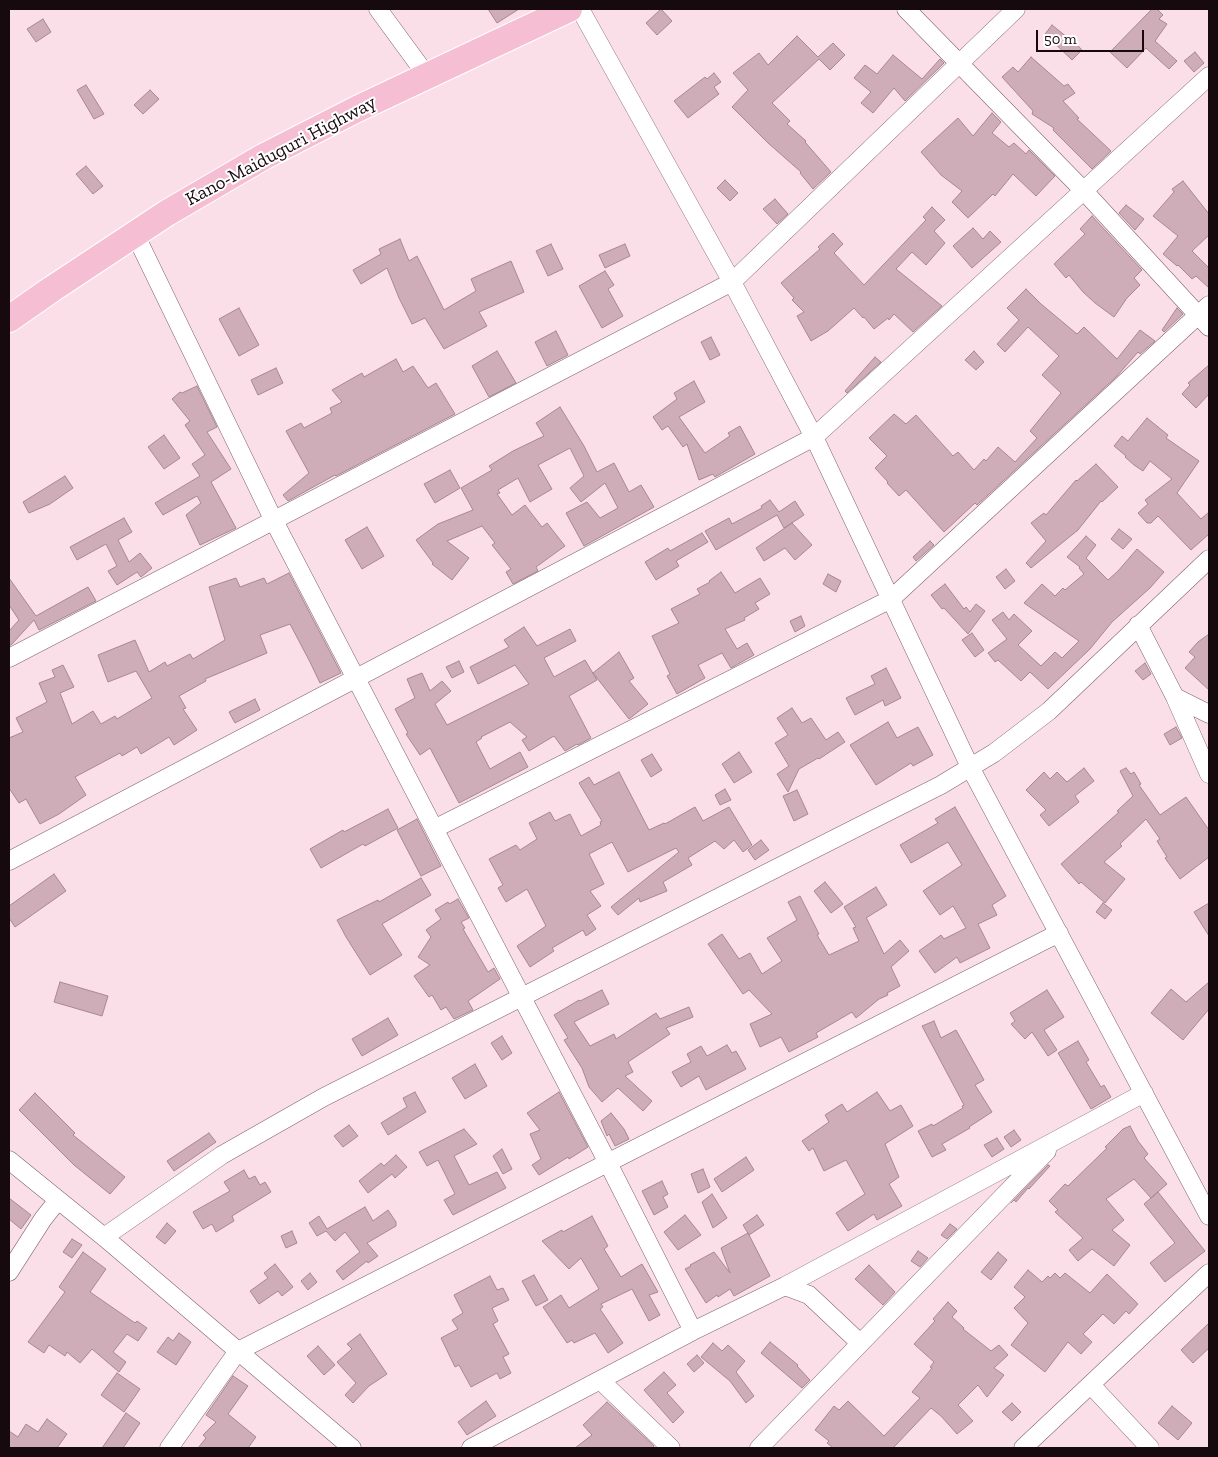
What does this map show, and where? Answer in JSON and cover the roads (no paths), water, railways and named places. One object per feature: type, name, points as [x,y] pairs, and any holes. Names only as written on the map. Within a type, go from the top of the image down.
[{"type":"highway","name":"Kano-Maiduguri Highway","points":[[9,319],[167,213],[263,157],[357,109],[569,9]]},
{"type":"street","points":[[378,9],[426,76]]},
{"type":"street","points":[[580,9],[732,282],[814,437],[970,767],[1209,1216]]},
{"type":"street","points":[[434,829],[891,599],[1206,316],[906,9]]},
{"type":"street","points":[[9,658],[732,282],[1016,9]]},
{"type":"street","points":[[9,861],[814,437],[1209,76]]},
{"type":"street","points":[[135,234],[274,521],[608,1163],[693,1331]]},
{"type":"street","points":[[104,1238],[231,1150],[324,1097],[941,785],[994,753],[1049,711],[1138,625],[1209,561]]},
{"type":"street","points":[[1138,625],[1175,697],[1209,774]]},
{"type":"street","points":[[1175,697],[1209,714]]},
{"type":"street","points":[[169,1448],[238,1352],[1059,933]]},
{"type":"street","points":[[471,1448],[693,1331],[785,1286],[1144,1093]]},
{"type":"street","points":[[759,1448],[1060,1138]]},
{"type":"street","points":[[9,1160],[352,1448]]},
{"type":"street","points":[[9,1272],[43,1219],[58,1200]]},
{"type":"street","points":[[1023,1448],[1209,1273]]},
{"type":"street","points":[[785,1286],[809,1296],[860,1344]]},
{"type":"street","points":[[600,1380],[671,1448]]},
{"type":"street","points":[[1090,1384],[1150,1448]]}]
